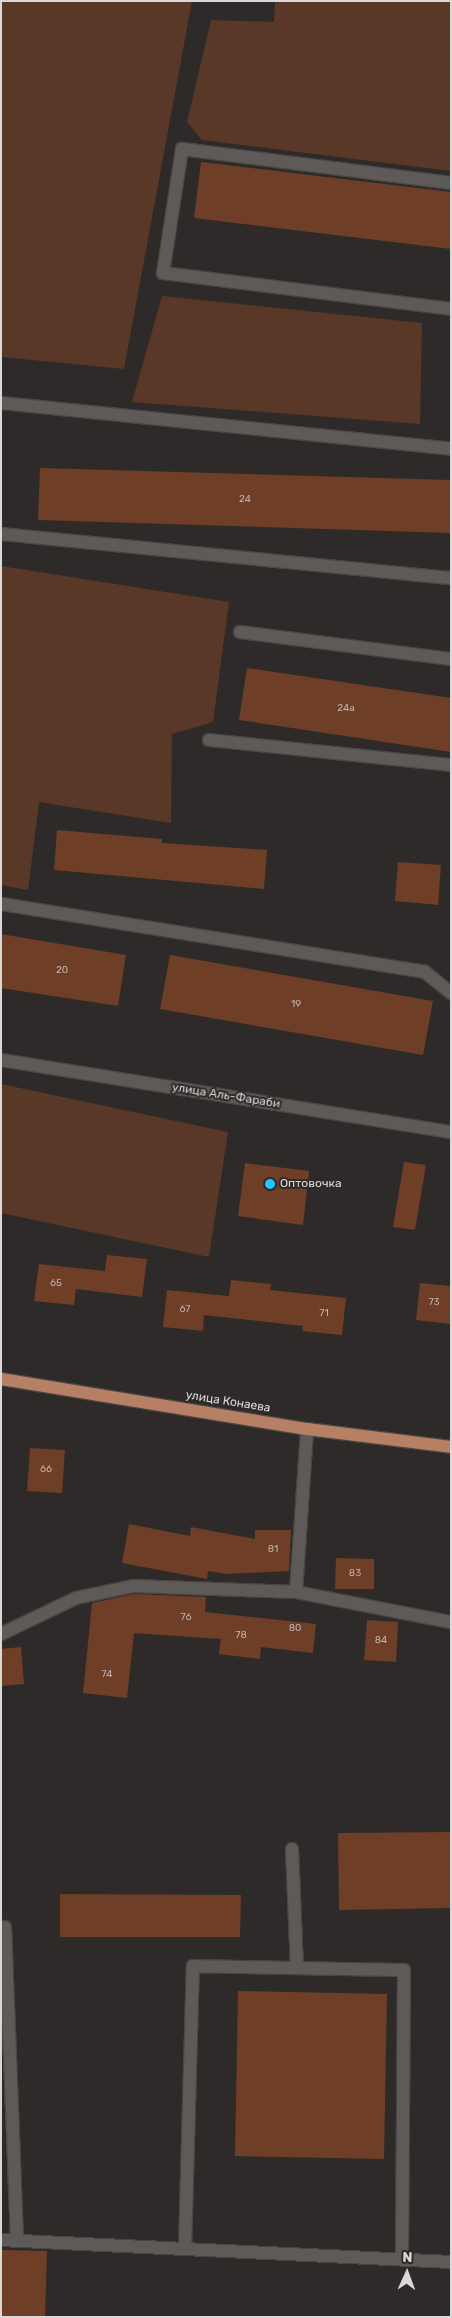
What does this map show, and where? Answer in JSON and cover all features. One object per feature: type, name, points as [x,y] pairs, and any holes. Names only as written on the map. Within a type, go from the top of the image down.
[{"type":"main road","name":"улица Конаева","points":[[1,1379],[307,1429],[451,1447]]},
{"type":"street","points":[[451,183],[182,149],[163,273],[451,309]]},
{"type":"street","points":[[1,403],[451,449]]},
{"type":"street","points":[[1,534],[451,578]]},
{"type":"street","points":[[240,632],[451,659]]},
{"type":"street","points":[[208,740],[451,765]]},
{"type":"street","points":[[1,904],[425,972],[451,993]]},
{"type":"street","name":"улица Аль-Фараби","points":[[1,1060],[451,1132]]},
{"type":"street","points":[[296,1592],[307,1429]]},
{"type":"street","points":[[1,1634],[76,1598],[133,1586],[296,1592],[451,1622]]},
{"type":"street","points":[[292,1849],[297,1968]]},
{"type":"street","points":[[5,1926],[17,2240]]},
{"type":"street","points":[[185,2248],[193,1966],[404,1970],[402,2257]]},
{"type":"street","points":[[1,2240],[402,2257],[451,2262]]},
{"type":"shaded area","points":[[1,1],[192,1],[124,369],[1,357]]},
{"type":"shaded area","points":[[275,1],[451,1],[451,171],[202,140],[187,122],[211,20],[274,22]]},
{"type":"shaded area","points":[[162,296],[422,323],[420,424],[132,402]]},
{"type":"shaded area","points":[[1,566],[229,602],[213,722],[172,734],[171,823],[39,802],[28,890],[1,885]]},
{"type":"shaded area","points":[[1,1084],[228,1132],[209,1257],[1,1213]]},
{"type":"building","points":[[201,162],[451,192],[451,249],[194,218]]},
{"type":"building","points":[[40,468],[451,480],[451,533],[38,520]]},
{"type":"building","points":[[247,668],[451,698],[451,752],[239,720]]},
{"type":"building","points":[[57,830],[162,839],[162,843],[267,850],[264,889],[54,870]]},
{"type":"building","points":[[398,862],[441,865],[438,905],[395,901]]},
{"type":"building","points":[[1,934],[126,955],[118,1006],[1,988]]},
{"type":"building","points":[[170,955],[433,1001],[423,1055],[160,1009]]},
{"type":"building","points":[[404,1162],[426,1165],[415,1230],[393,1227]]},
{"type":"building","points":[[245,1163],[309,1171],[303,1225],[238,1216]]},
{"type":"building","points":[[107,1255],[147,1259],[142,1297],[76,1289],[74,1305],[34,1301],[39,1264],[105,1271]]},
{"type":"building","points":[[231,1280],[271,1284],[270,1290],[346,1298],[342,1335],[302,1331],[303,1326],[204,1315],[203,1331],[163,1327],[167,1290],[229,1296]]},
{"type":"building","points":[[420,1283],[451,1286],[451,1324],[416,1320]]},
{"type":"building","points":[[30,1448],[65,1450],[62,1493],[27,1491]]},
{"type":"building","points":[[129,1524],[190,1536],[191,1527],[255,1539],[255,1530],[291,1530],[289,1571],[227,1574],[208,1571],[207,1579],[122,1563]]},
{"type":"building","points":[[336,1558],[374,1559],[374,1589],[335,1589]]},
{"type":"building","points":[[134,1594],[206,1597],[205,1612],[316,1624],[313,1653],[261,1647],[260,1659],[219,1654],[221,1639],[134,1633],[127,1698],[83,1693],[92,1603]]},
{"type":"building","points":[[367,1620],[398,1622],[396,1662],[364,1660]]},
{"type":"building","points":[[21,1647],[24,1684],[1,1686],[1,1649]]},
{"type":"building","points":[[451,1832],[451,1908],[339,1910],[338,1833]]},
{"type":"building","points":[[60,1894],[241,1895],[240,1937],[60,1937]]},
{"type":"building","points":[[238,1991],[387,1994],[384,2159],[235,2156]]},
{"type":"building","points":[[1,2250],[47,2251],[45,2317],[1,2317]]},
{"type":"place","name":"Оптовочка","points":[[270,1184]]}]
